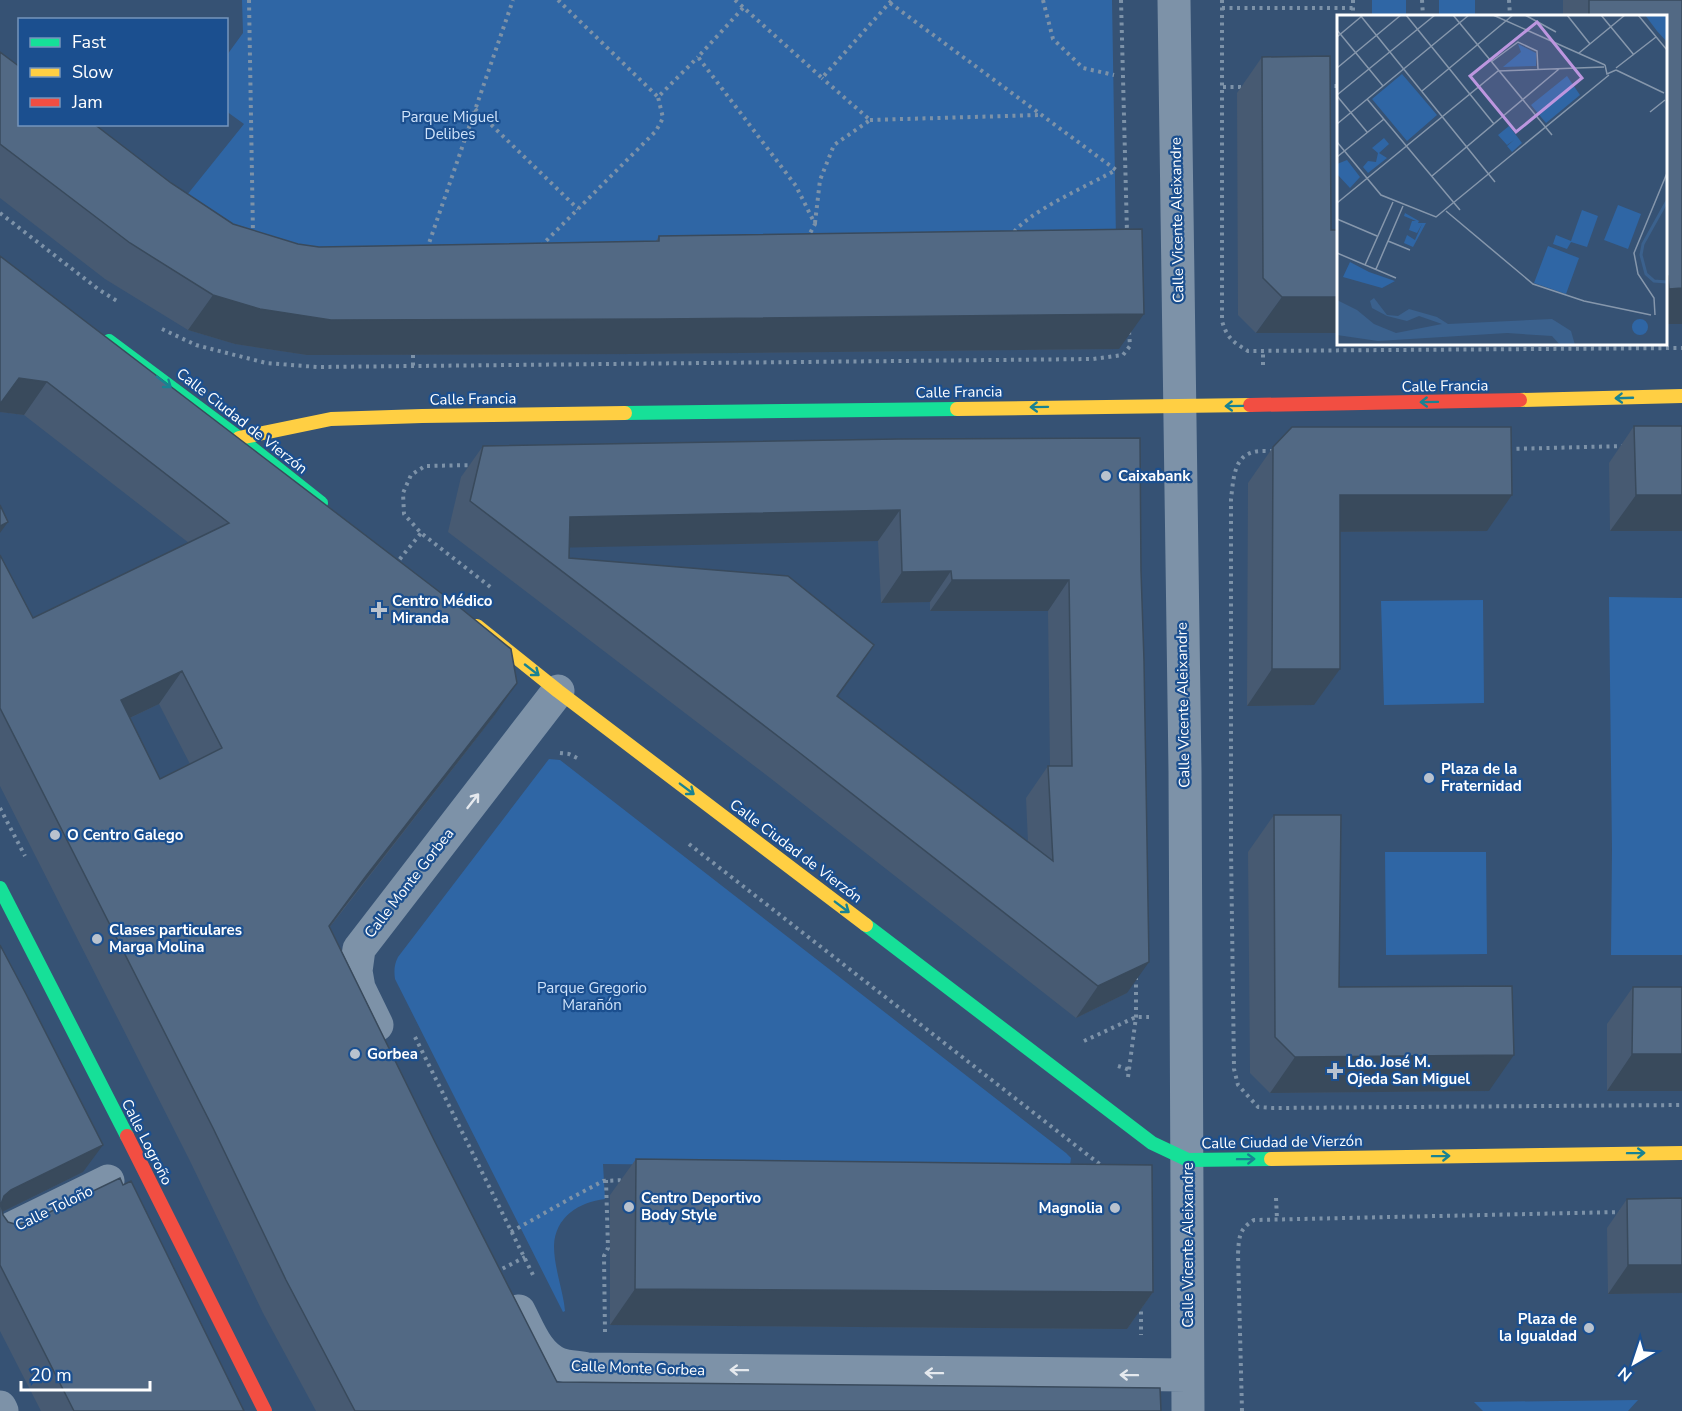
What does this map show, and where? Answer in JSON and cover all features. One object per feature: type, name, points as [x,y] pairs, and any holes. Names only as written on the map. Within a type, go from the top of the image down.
[{"type":"street","name":"Calle Vicente Aleixandre","points":[[1174,0],[1185,771],[1188,1411]]},
{"type":"street","name":"Calle Ciudad de Vierzón","points":[[99,333],[332,511]]},
{"type":"street","name":"Calle Francia","points":[[239,438],[331,419],[434,416],[1180,407],[1682,396]]},
{"type":"street","name":"Calle Ciudad de Vierzón","points":[[469,620],[558,691],[1152,1143],[1188,1160],[1682,1153]]},
{"type":"street","name":"Calle Monte Gorbea","points":[[401,1040],[359,988],[356,971],[359,949],[558,691]]},
{"type":"street","name":"Calle Logroño","points":[[0,888],[265,1411]]},
{"type":"street","name":"Calle Toloño","points":[[0,1234],[108,1181]]},
{"type":"street","name":"Calle Monte Gorbea","points":[[514,1272],[538,1347],[549,1359],[561,1365],[587,1369],[1187,1375]]},
{"type":"street","points":[[0,1407],[2,1411]]},
{"type":"path","points":[[249,0],[253,245]]},
{"type":"path","points":[[426,253],[513,0]]},
{"type":"path","points":[[539,248],[656,131],[663,118],[658,97],[558,0]]},
{"type":"path","points":[[735,0],[870,120]]},
{"type":"path","points":[[1043,0],[1053,39],[1083,68],[1114,75]]},
{"type":"path","points":[[1121,0],[1127,241]]},
{"type":"path","points":[[1222,0],[1222,321],[1226,334],[1234,342],[1248,351],[1512,346],[1682,348]]},
{"type":"path","points":[[1353,0],[1353,15]]},
{"type":"path","points":[[1422,0],[1423,15]]},
{"type":"path","points":[[1509,0],[1510,15]]},
{"type":"path","points":[[822,78],[891,1],[1116,170],[1033,215],[1014,231],[1008,241]]},
{"type":"path","points":[[658,97],[743,8]]},
{"type":"path","points":[[1222,8],[1353,8]]},
{"type":"path","points":[[698,57],[796,186],[815,224]]},
{"type":"path","points":[[1327,86],[1337,86]]},
{"type":"path","points":[[1223,87],[1246,87]]},
{"type":"path","points":[[475,109],[578,209]]},
{"type":"path","points":[[806,240],[815,224],[820,180],[834,146],[870,120],[1041,114]]},
{"type":"path","points":[[0,213],[98,289],[124,306]]},
{"type":"path","points":[[159,328],[196,345],[266,363],[317,367],[1093,359],[1123,355],[1130,346],[1129,329]]},
{"type":"path","points":[[413,355],[413,366]]},
{"type":"path","points":[[1498,449],[1625,446]]},
{"type":"path","points":[[1276,451],[1256,452],[1242,458],[1234,474],[1231,499],[1231,849],[1234,1069],[1238,1085],[1258,1107],[1682,1105]]},
{"type":"path","points":[[434,543],[421,533],[404,514],[403,494],[411,475],[425,466],[485,465]]},
{"type":"path","points":[[391,570],[421,533]]},
{"type":"path","points":[[554,752],[569,754],[581,760]]},
{"type":"path","points":[[687,842],[1108,1171]]},
{"type":"path","points":[[1130,1070],[1136,1017],[1136,969]]},
{"type":"path","points":[[1079,1043],[1136,1017]]},
{"type":"path","points":[[401,1040],[512,1232],[514,1272]]},
{"type":"path","points":[[1098,1171],[1102,1166]]},
{"type":"path","points":[[512,1232],[571,1197],[606,1180],[630,1180]]},
{"type":"path","points":[[605,1335],[604,1256],[608,1248],[606,1180]]},
{"type":"path","points":[[1242,1411],[1239,1236],[1246,1225],[1254,1220],[1622,1212]]},
{"type":"path","points":[[1141,1301],[1143,1375]]},
{"type":"green space","name":"Parque Miguel Delibes","points":[[242,0],[1112,0],[1116,239],[537,251],[277,247],[179,205],[244,124],[228,112],[228,54],[243,33]]},
{"type":"green space","points":[[1372,0],[1406,0],[1406,15],[1372,15]]},
{"type":"green space","points":[[1439,0],[1475,0],[1475,15],[1439,15]]},
{"type":"green space","points":[[1609,597],[1682,598],[1682,955],[1611,955]]},
{"type":"green space","points":[[1483,600],[1484,703],[1384,705],[1381,601]]},
{"type":"green space","name":"Parque Gregorio Marañón","points":[[549,759],[560,760],[1066,1153],[1071,1158],[1070,1165],[1066,1168],[603,1164],[605,1199],[586,1204],[570,1213],[555,1236],[554,1253],[564,1303],[565,1311],[563,1312],[394,973],[398,957]]},
{"type":"green space","points":[[1385,852],[1486,852],[1487,954],[1386,955]]},
{"type":"green space","points":[[1638,1400],[1628,1411],[1483,1411],[1474,1402]]},
{"type":"building","points":[[1589,0],[1682,0],[1682,288],[1669,289],[1667,276],[1667,15],[1589,15]]},
{"type":"building","points":[[0,52],[18,66],[18,126],[97,126],[171,183],[233,224],[298,244],[319,247],[659,241],[659,236],[1142,229],[1144,314],[331,320],[260,309],[213,295],[130,243],[0,144]]},
{"type":"building","points":[[1330,56],[1331,230],[1337,230],[1337,297],[1282,297],[1263,278],[1262,57]]},
{"type":"building","points":[[0,256],[511,649],[517,683],[329,926],[557,1382],[1160,1388],[1161,1411],[355,1411],[286,1280],[213,1128],[0,708],[0,555],[33,618],[229,523],[47,382],[19,378],[0,404]],"holes":[[[182,671],[222,748],[160,779],[121,700]]]},
{"type":"building","points":[[1634,426],[1682,426],[1682,495],[1636,495]]},
{"type":"building","points":[[1292,427],[1511,427],[1512,495],[1340,495],[1340,669],[1272,669],[1273,447]]},
{"type":"building","points":[[1140,438],[1149,962],[1098,986],[796,750],[470,501],[483,446],[898,439]],"holes":[[[900,510],[902,572],[951,571],[952,580],[1069,580],[1072,766],[1048,766],[1053,861],[837,696],[874,645],[788,576],[569,558],[570,517]]]},
{"type":"building","points":[[0,505],[8,522],[0,526]]},
{"type":"building","points":[[1274,815],[1341,815],[1339,987],[1512,986],[1514,1055],[1295,1057],[1275,1037]]},
{"type":"building","points":[[0,945],[103,1145],[11,1190],[4,1196],[1,1204],[3,1215],[8,1222],[18,1225],[27,1223],[120,1178],[123,1185],[131,1181],[244,1411],[74,1411],[0,1265]]},
{"type":"building","points":[[1633,987],[1682,987],[1682,1054],[1632,1054]]},
{"type":"building","points":[[636,1159],[1152,1165],[1153,1292],[635,1289]]},
{"type":"building","points":[[1682,1198],[1682,1265],[1628,1265],[1627,1199]]},
{"type":"traffic: fast","points":[[109,341],[239,438],[321,503]]},
{"type":"traffic: fast","points":[[625,413],[957,409]]},
{"type":"traffic: fast","points":[[0,888],[127,1136]]},
{"type":"traffic: fast","points":[[866,925],[1152,1143],[1188,1160],[1271,1159]]},
{"type":"traffic: slow","points":[[1520,400],[1682,396]]},
{"type":"traffic: slow","points":[[957,409],[1250,405]]},
{"type":"traffic: slow","points":[[239,438],[331,419],[625,413]]},
{"type":"traffic: slow","points":[[477,626],[558,691],[866,925]]},
{"type":"traffic: slow","points":[[1271,1159],[1682,1153]]},
{"type":"traffic: jam","points":[[1250,405],[1520,400]]},
{"type":"traffic: jam","points":[[127,1136],[265,1411]]},
{"type":"place","name":"Caixabank","points":[[1106,476]]},
{"type":"place","name":"Centro Médico Miranda","points":[[379,610]]},
{"type":"place","name":"Plaza de la Fraternidad","points":[[1429,778]]},
{"type":"place","name":"O Centro Galego","points":[[55,835]]},
{"type":"place","name":"Clases particulares Marga Molina","points":[[97,939]]},
{"type":"place","name":"Gorbea","points":[[355,1054]]},
{"type":"place","name":"Ldo. José M. Ojeda San Miguel","points":[[1335,1071]]},
{"type":"place","name":"Centro Deportivo Body Style","points":[[629,1207]]},
{"type":"place","name":"Magnolia","points":[[1115,1208]]},
{"type":"place","name":"Plaza de la Igualdad","points":[[1589,1328]]}]
